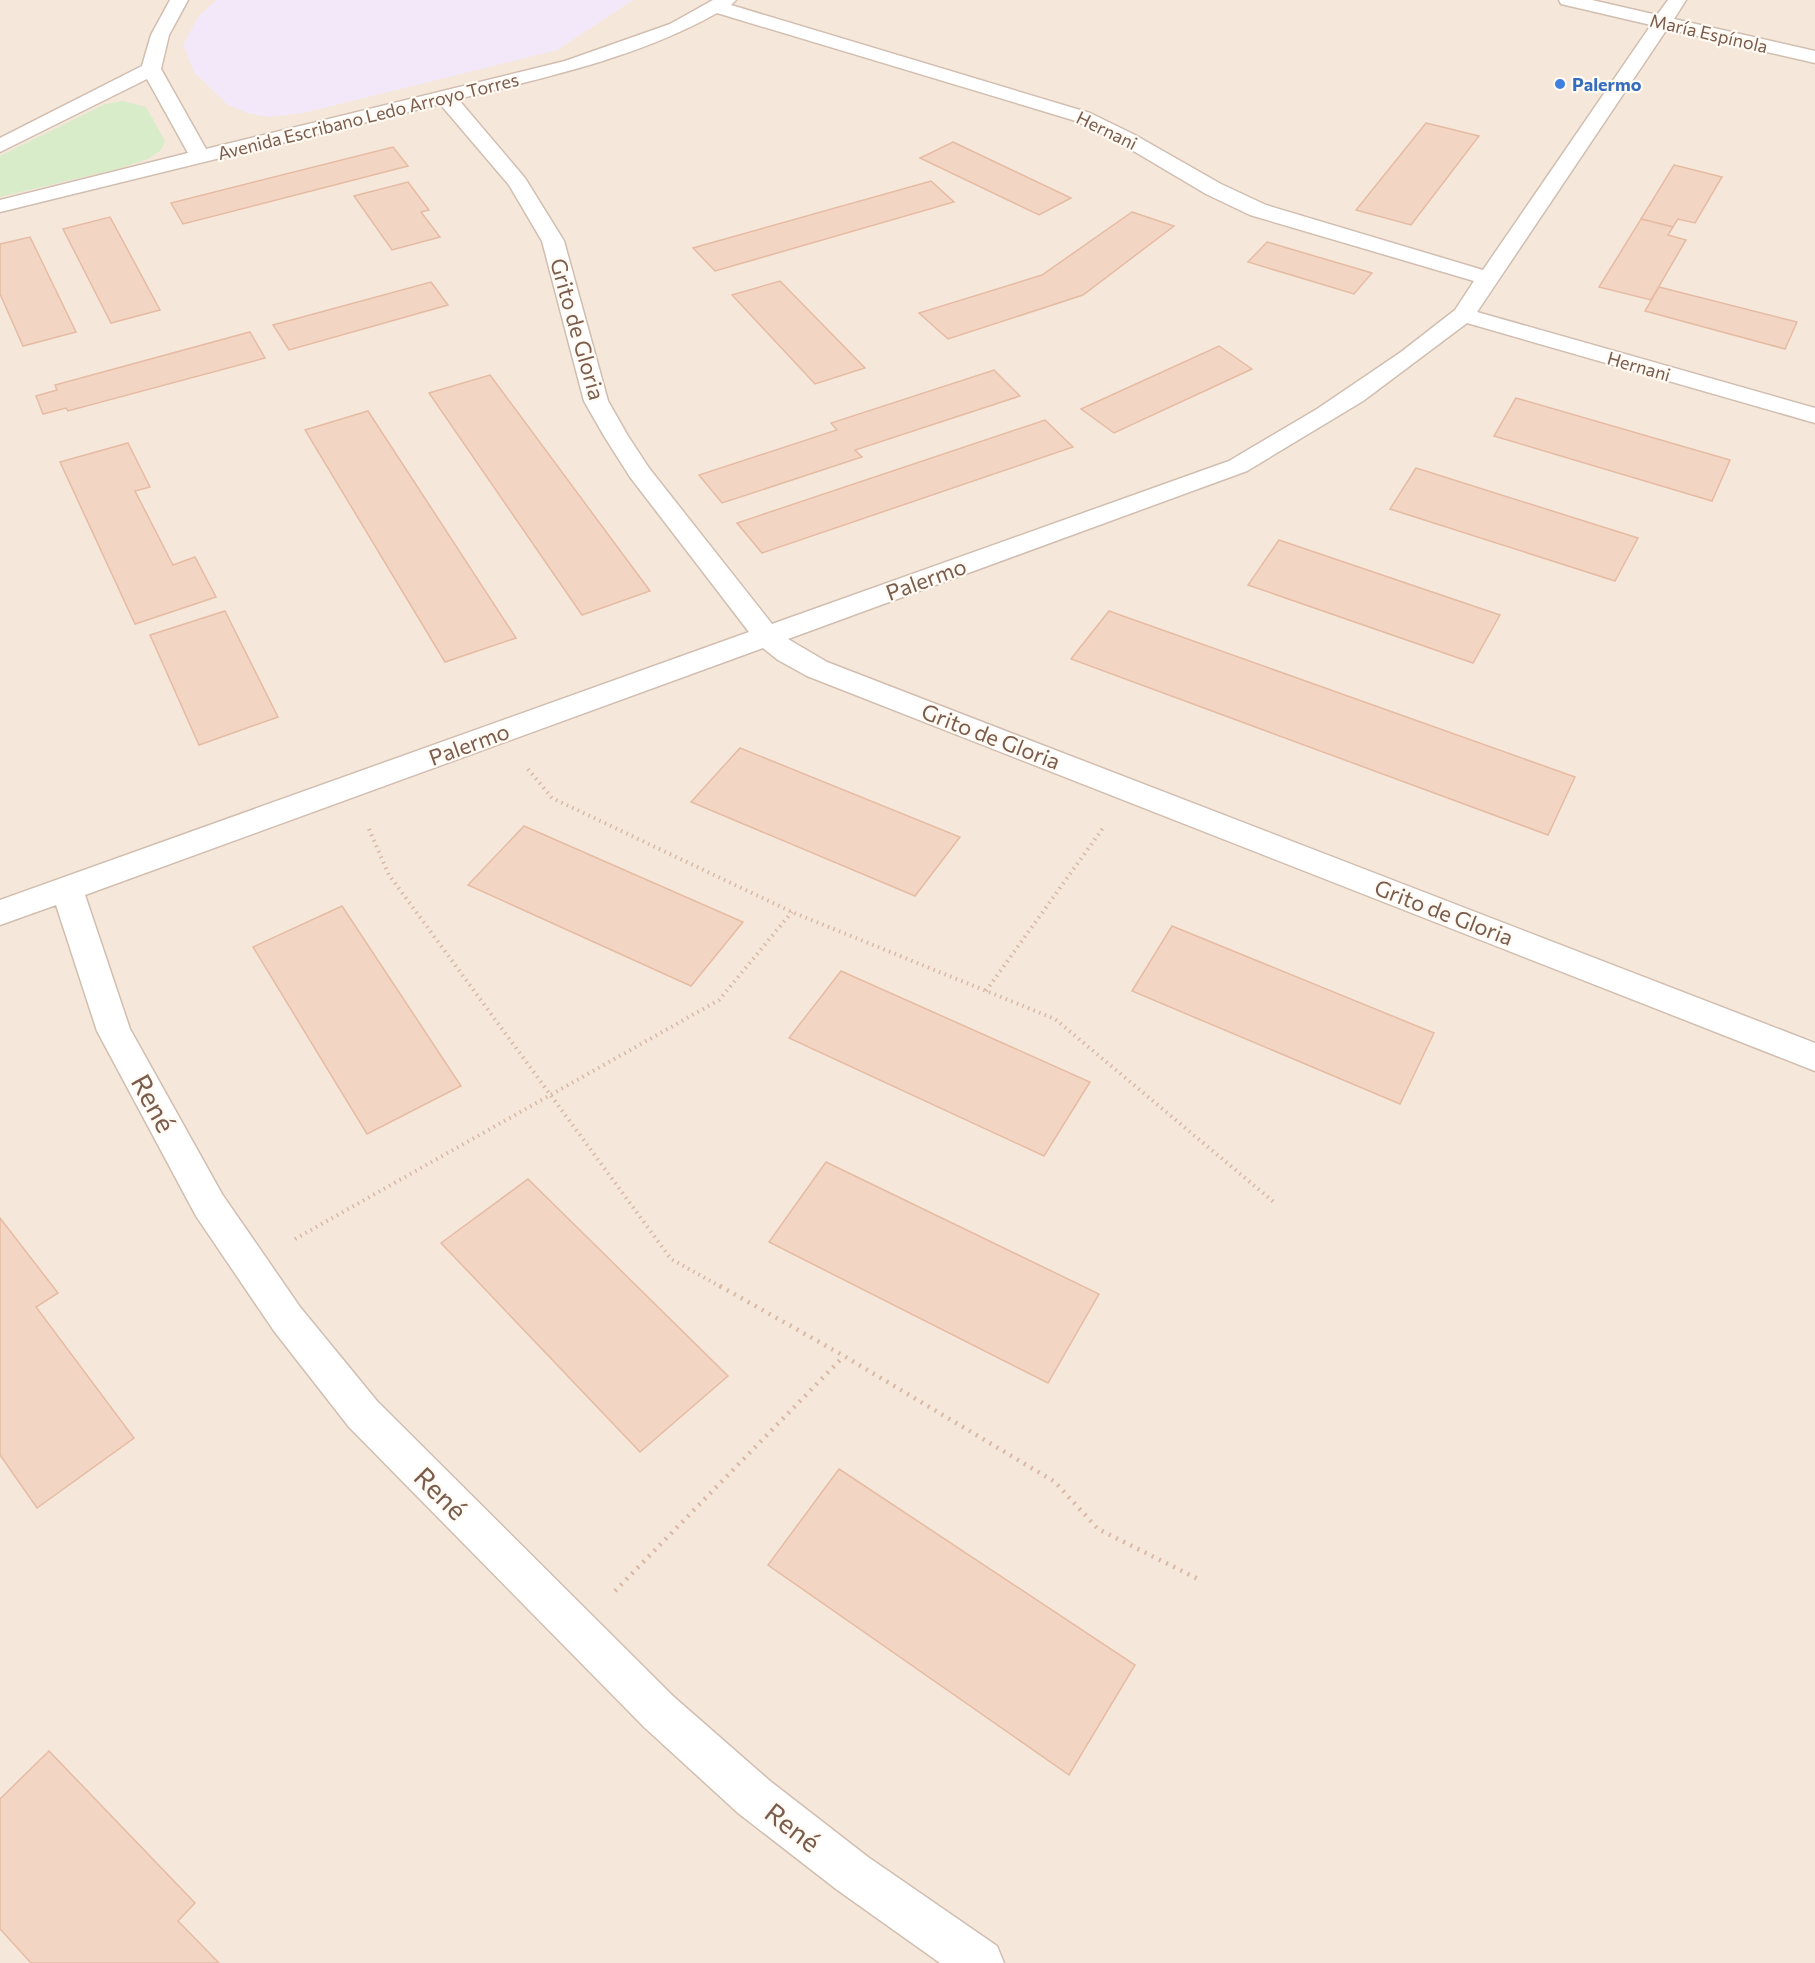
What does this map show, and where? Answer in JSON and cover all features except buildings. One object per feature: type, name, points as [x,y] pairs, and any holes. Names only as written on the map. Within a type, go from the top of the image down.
[{"type":"street","points":[[179,0],[160,34],[151,69],[200,157]]},
{"type":"street","name":"María Espínola","points":[[1568,0],[1815,57]]},
{"type":"street","name":"Palermo","points":[[0,913],[1238,465],[1362,393],[1415,355],[1463,315],[1677,0]]},
{"type":"street","name":"Avenida Escribano Ledo Arroyo Torres","points":[[0,206],[572,65],[621,50],[677,28],[722,3]]},
{"type":"street","name":"Hernani","points":[[722,3],[1083,117],[1112,129],[1232,200],[1258,210],[1487,278]]},
{"type":"street","points":[[0,146],[151,69]]},
{"type":"street","name":"Grito de Gloria","points":[[445,97],[518,182],[553,241],[596,401],[616,436],[639,472],[767,637],[788,653],[817,669],[1815,1057]]},
{"type":"street","name":"Hernani","points":[[1463,315],[1815,416]]},
{"type":"street","name":"René","points":[[68,889],[114,1032],[209,1205],[287,1319],[363,1414],[659,1712],[754,1797],[852,1873],[980,1963]]},
{"type":"path","points":[[499,734],[552,798],[792,912],[1055,1019],[1275,1203]]},
{"type":"path","points":[[351,787],[389,875],[671,1259],[844,1356],[1055,1482],[1098,1529],[1200,1580]]},
{"type":"path","points":[[987,991],[1130,790]]},
{"type":"path","points":[[250,1264],[719,1000],[792,912]]},
{"type":"path","points":[[577,1630],[844,1356]]},
{"type":"shaded area","points":[[0,0],[1815,0],[1815,1963],[0,1963]]},
{"type":"shaded area","points":[[216,0],[633,0],[557,50],[303,113],[269,117],[248,113],[228,105],[194,72],[183,45],[198,17]]},
{"type":"green space","points":[[123,101],[146,107],[165,141],[161,150],[148,159],[121,168],[0,197],[0,156],[105,104]]},
{"type":"place","name":"Palermo","points":[[1560,84]]}]
